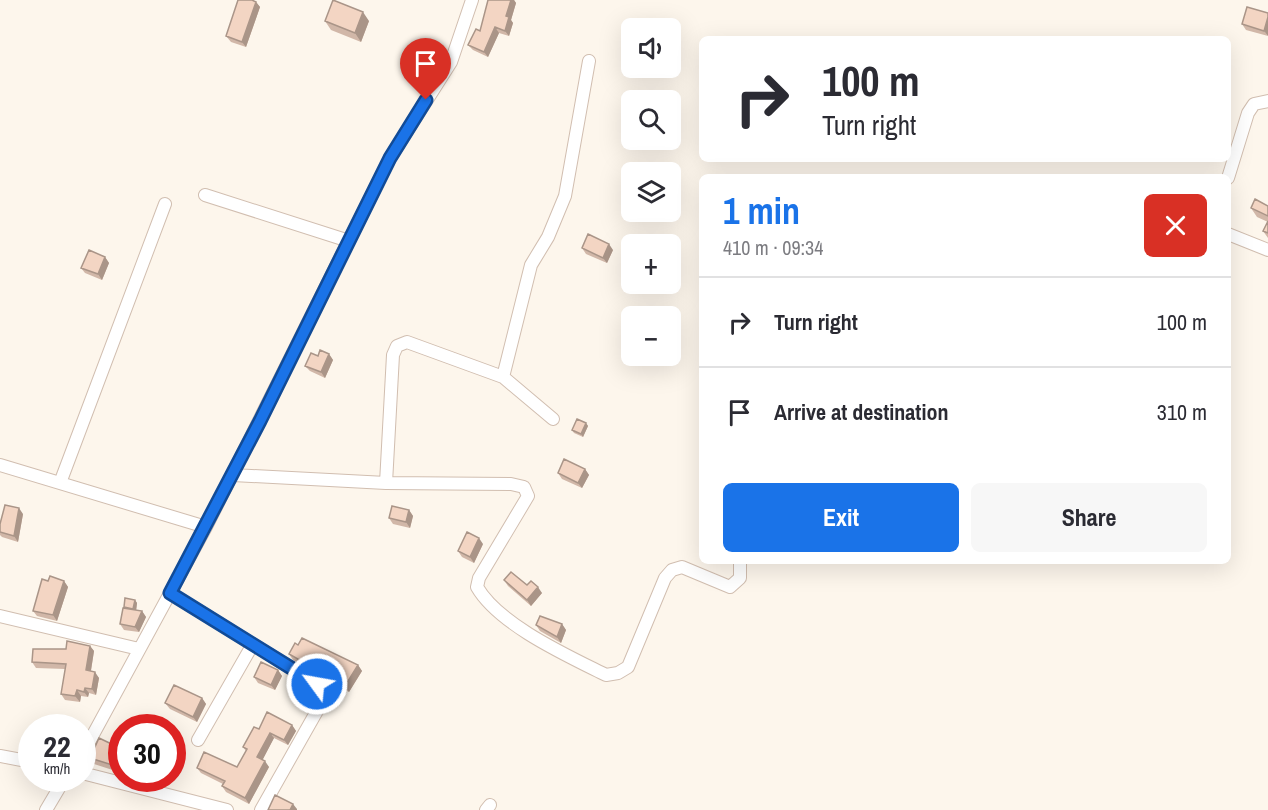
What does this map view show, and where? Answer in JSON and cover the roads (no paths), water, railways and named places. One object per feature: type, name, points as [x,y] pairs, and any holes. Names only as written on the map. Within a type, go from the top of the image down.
[{"type":"street","points":[[96,729],[233,475],[390,158],[451,62],[472,0]]},
{"type":"street","points":[[503,377],[531,265],[548,237],[564,196],[589,61]]},
{"type":"street","points":[[1229,174],[1248,113],[1254,104],[1268,101]]},
{"type":"street","points":[[205,195],[349,241]]},
{"type":"street","points":[[60,483],[165,204]]},
{"type":"street","points":[[1231,235],[1268,250]]},
{"type":"street","points":[[386,483],[393,355],[397,346],[407,342],[503,377],[553,419]]},
{"type":"street","points":[[0,465],[206,527]]},
{"type":"street","points":[[233,475],[386,483],[511,484],[524,487],[528,496],[479,578],[477,587],[482,597],[532,638],[606,675],[618,673],[628,667],[665,578],[672,570],[682,567],[730,587],[740,578],[740,564]]},
{"type":"street","points":[[170,593],[317,684],[322,692],[322,702],[261,810]]},
{"type":"street","points":[[0,616],[139,649]]},
{"type":"street","points":[[198,740],[253,644]]},
{"type":"street","points":[[0,756],[18,759]]},
{"type":"street","points":[[96,777],[226,810]]},
{"type":"street","points":[[46,810],[57,792]]}]
